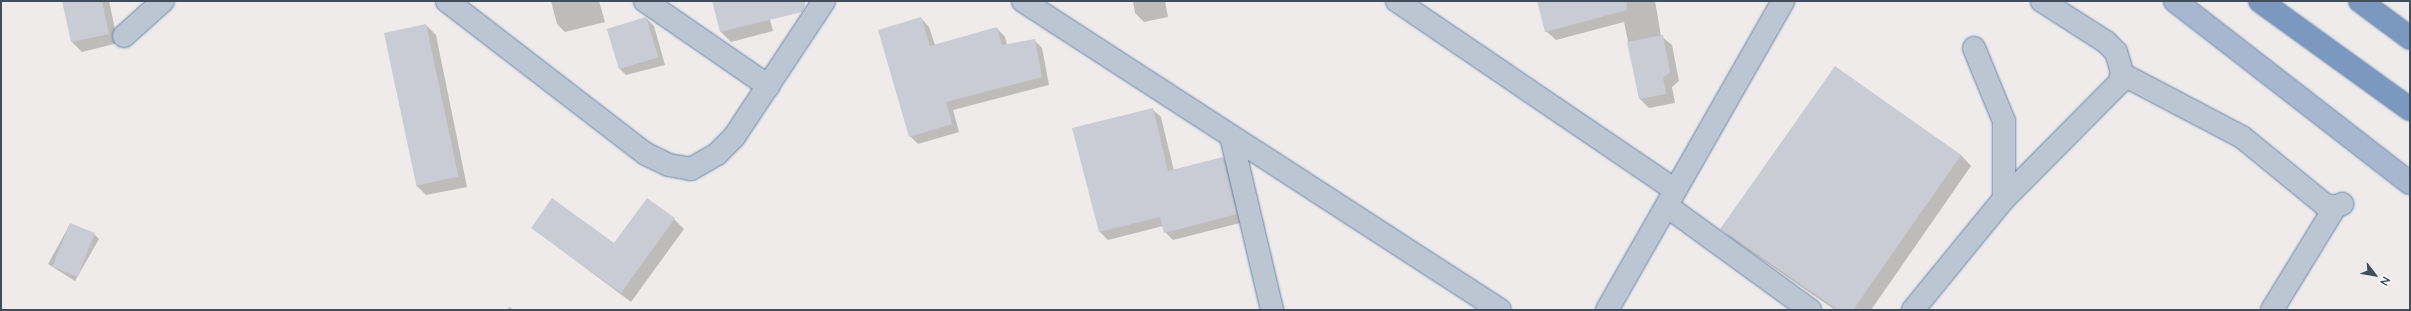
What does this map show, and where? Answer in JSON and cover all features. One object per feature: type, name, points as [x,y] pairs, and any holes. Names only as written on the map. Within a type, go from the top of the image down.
[{"type":"highway","points":[[2260,1],[2410,109]]},
{"type":"highway","points":[[2360,1],[2410,38]]},
{"type":"main road","points":[[2175,1],[2410,183]]},
{"type":"street","points":[[124,36],[163,1]]},
{"type":"street","points":[[447,1],[646,154],[669,165],[691,168],[717,154],[734,137],[824,1]]},
{"type":"street","points":[[645,1],[768,86]]},
{"type":"street","points":[[1023,1],[1500,310]]},
{"type":"street","points":[[1397,1],[1671,198],[1810,310]]},
{"type":"street","points":[[1608,310],[1783,1]]},
{"type":"street","points":[[1913,310],[2004,199],[2111,93],[2119,83],[2122,74],[2116,52],[2106,42],[2042,1]]},
{"type":"street","points":[[1974,48],[2004,120],[2004,199]]},
{"type":"street","points":[[2122,74],[2242,137],[2267,155],[2318,200],[2338,206],[2272,310]]},
{"type":"street","points":[[1231,136],[1272,310]]},
{"type":"building","points":[[62,1],[102,1],[109,34],[71,42]]},
{"type":"building","points":[[712,1],[805,1],[805,6],[802,12],[720,32]]},
{"type":"building","points":[[1537,1],[1626,1],[1627,10],[1545,32]]},
{"type":"building","points":[[646,17],[658,57],[619,69],[607,29]]},
{"type":"building","points":[[921,17],[930,46],[997,27],[1002,45],[1035,39],[1042,77],[946,102],[952,124],[909,137],[878,30]]},
{"type":"building","points":[[426,24],[458,177],[416,186],[384,33]]},
{"type":"building","points":[[1663,35],[1670,72],[1663,78],[1666,94],[1639,99],[1627,42]]},
{"type":"building","points":[[1835,66],[1961,155],[1853,310],[1838,310],[1720,229]]},
{"type":"building","points":[[1153,108],[1168,171],[1223,157],[1237,214],[1164,233],[1160,217],[1099,232],[1072,128]]},
{"type":"building","points":[[552,198],[614,243],[647,198],[675,218],[621,293],[531,228]]},
{"type":"building","points":[[70,223],[95,233],[77,277],[52,267]]}]
